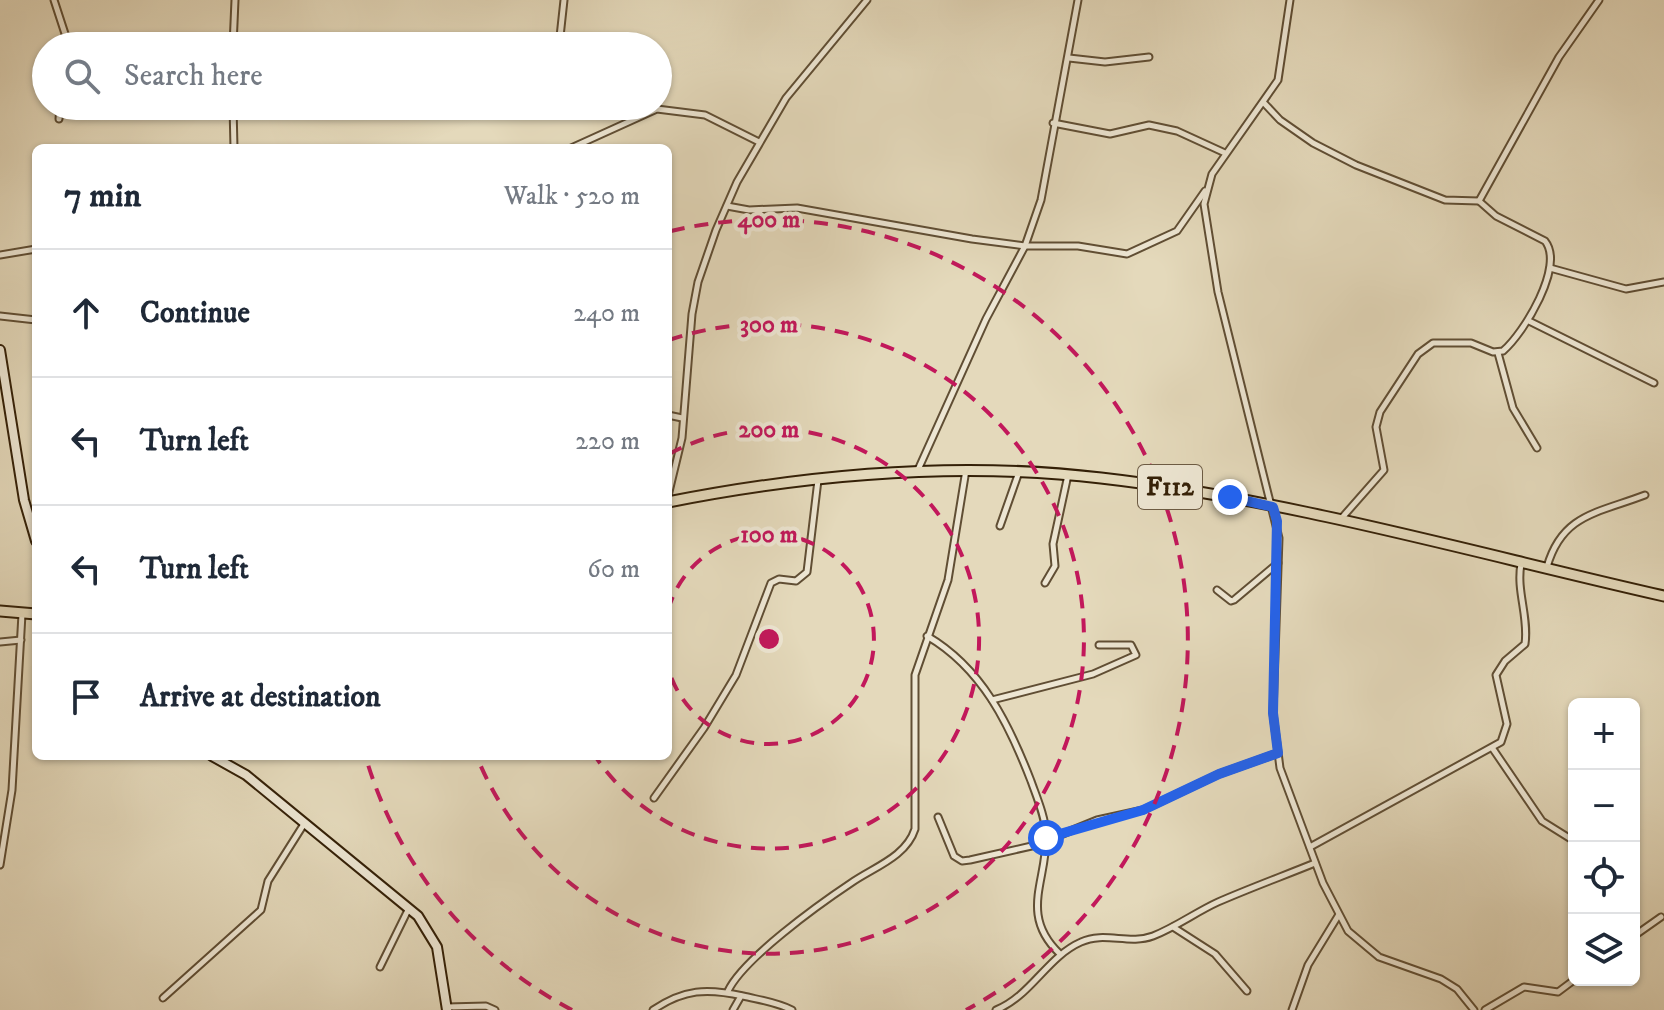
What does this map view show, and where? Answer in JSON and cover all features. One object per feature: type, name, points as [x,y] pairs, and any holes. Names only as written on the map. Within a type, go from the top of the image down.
[{"type":"main road","points":[[0,350],[24,500],[32,527]]},
{"type":"main road","name":"F112","points":[[672,498],[819,479],[917,472],[966,470],[1068,475],[1166,487],[1340,520],[1664,596]]},
{"type":"main road","points":[[0,611],[32,614]]},
{"type":"main road","points":[[219,760],[246,775],[418,916],[437,947],[447,1009]]},
{"type":"street","points":[[54,0],[64,32]]},
{"type":"street","points":[[234,32],[235,0]]},
{"type":"street","points":[[561,32],[564,0]]},
{"type":"street","points":[[672,482],[682,438],[687,346],[698,282],[726,206],[786,98],[867,0]]},
{"type":"street","points":[[917,472],[986,319],[1025,246],[1041,200],[1078,0]]},
{"type":"street","points":[[726,206],[823,211],[912,230],[925,229],[1025,246],[1078,246],[1131,254],[1177,231],[1225,153],[1264,103],[1278,80],[1290,0]]},
{"type":"street","points":[[1479,201],[1559,57],[1599,0]]},
{"type":"street","points":[[1069,58],[1105,62],[1149,57]]},
{"type":"street","points":[[1264,103],[1280,120],[1313,143],[1356,165],[1445,200],[1479,201],[1496,216],[1545,241],[1550,247],[1550,268],[1529,321],[1513,343],[1498,353]]},
{"type":"street","points":[[672,111],[705,115],[759,142]]},
{"type":"street","points":[[233,120],[234,144]]},
{"type":"street","points":[[580,144],[633,120]]},
{"type":"street","points":[[1053,123],[1110,134],[1149,125],[1177,131],[1225,153]]},
{"type":"street","points":[[1207,186],[1204,204],[1212,263],[1279,538],[1273,700],[1278,753],[1315,863],[1338,916],[1348,931],[1369,950],[1441,979],[1457,989],[1474,1010]]},
{"type":"street","points":[[0,255],[32,250]]},
{"type":"street","points":[[1550,268],[1626,289],[1664,282]]},
{"type":"street","points":[[0,316],[32,320]]},
{"type":"street","points":[[1529,321],[1654,383]]},
{"type":"street","points":[[1340,520],[1384,470],[1376,427],[1380,412],[1418,354],[1433,343],[1453,342],[1471,343],[1498,353]]},
{"type":"street","points":[[1498,353],[1513,408],[1537,448]]},
{"type":"street","points":[[672,416],[682,418]]},
{"type":"street","points":[[728,991],[741,969],[851,883],[911,842],[915,815],[915,675],[948,580],[966,470]]},
{"type":"street","points":[[1000,526],[1019,472]]},
{"type":"street","points":[[1045,583],[1054,574],[1053,544],[1068,475]]},
{"type":"street","points":[[654,798],[704,728],[736,675],[771,583],[802,579],[807,572],[819,479]]},
{"type":"street","points":[[1546,568],[1553,546],[1568,526],[1645,495]]},
{"type":"street","points":[[1217,590],[1231,601],[1278,563]]},
{"type":"street","points":[[1310,847],[1493,749],[1505,736],[1507,724],[1498,669],[1525,644],[1519,590],[1521,563]]},
{"type":"street","points":[[0,865],[12,790],[22,614]]},
{"type":"street","points":[[927,636],[959,658],[1010,727],[1038,803],[1046,838],[1037,889],[1037,908],[1047,942],[1060,954]]},
{"type":"street","points":[[0,642],[21,640]]},
{"type":"street","points":[[992,700],[1093,674],[1136,655],[1131,645],[1099,645]]},
{"type":"street","points":[[1493,749],[1536,815],[1568,837]]},
{"type":"street","points":[[938,817],[954,856],[962,861],[1036,845],[1046,838],[1143,810],[1219,774],[1278,753]]},
{"type":"street","points":[[163,998],[261,910],[268,881],[304,824]]},
{"type":"street","points":[[996,1010],[1018,999],[1060,954],[1090,937],[1139,939],[1216,903],[1315,863]]},
{"type":"street","points":[[380,967],[409,908]]},
{"type":"street","points":[[1292,1010],[1308,965],[1338,916]]},
{"type":"street","points":[[1640,932],[1661,917]]},
{"type":"street","points":[[1172,926],[1215,954],[1247,991]]},
{"type":"street","points":[[1485,1010],[1514,990],[1524,987],[1558,992],[1568,984]]},
{"type":"street","points":[[653,1010],[691,991],[728,991],[772,1001],[792,1010]]},
{"type":"street","points":[[733,1010],[741,996]]},
{"type":"street","points":[[447,1009],[486,1006],[495,1010]]},
{"type":"route","points":[[1046,838],[1097,820],[1143,810],[1219,774],[1278,753],[1273,713],[1277,521],[1273,507],[1230,497]]}]
